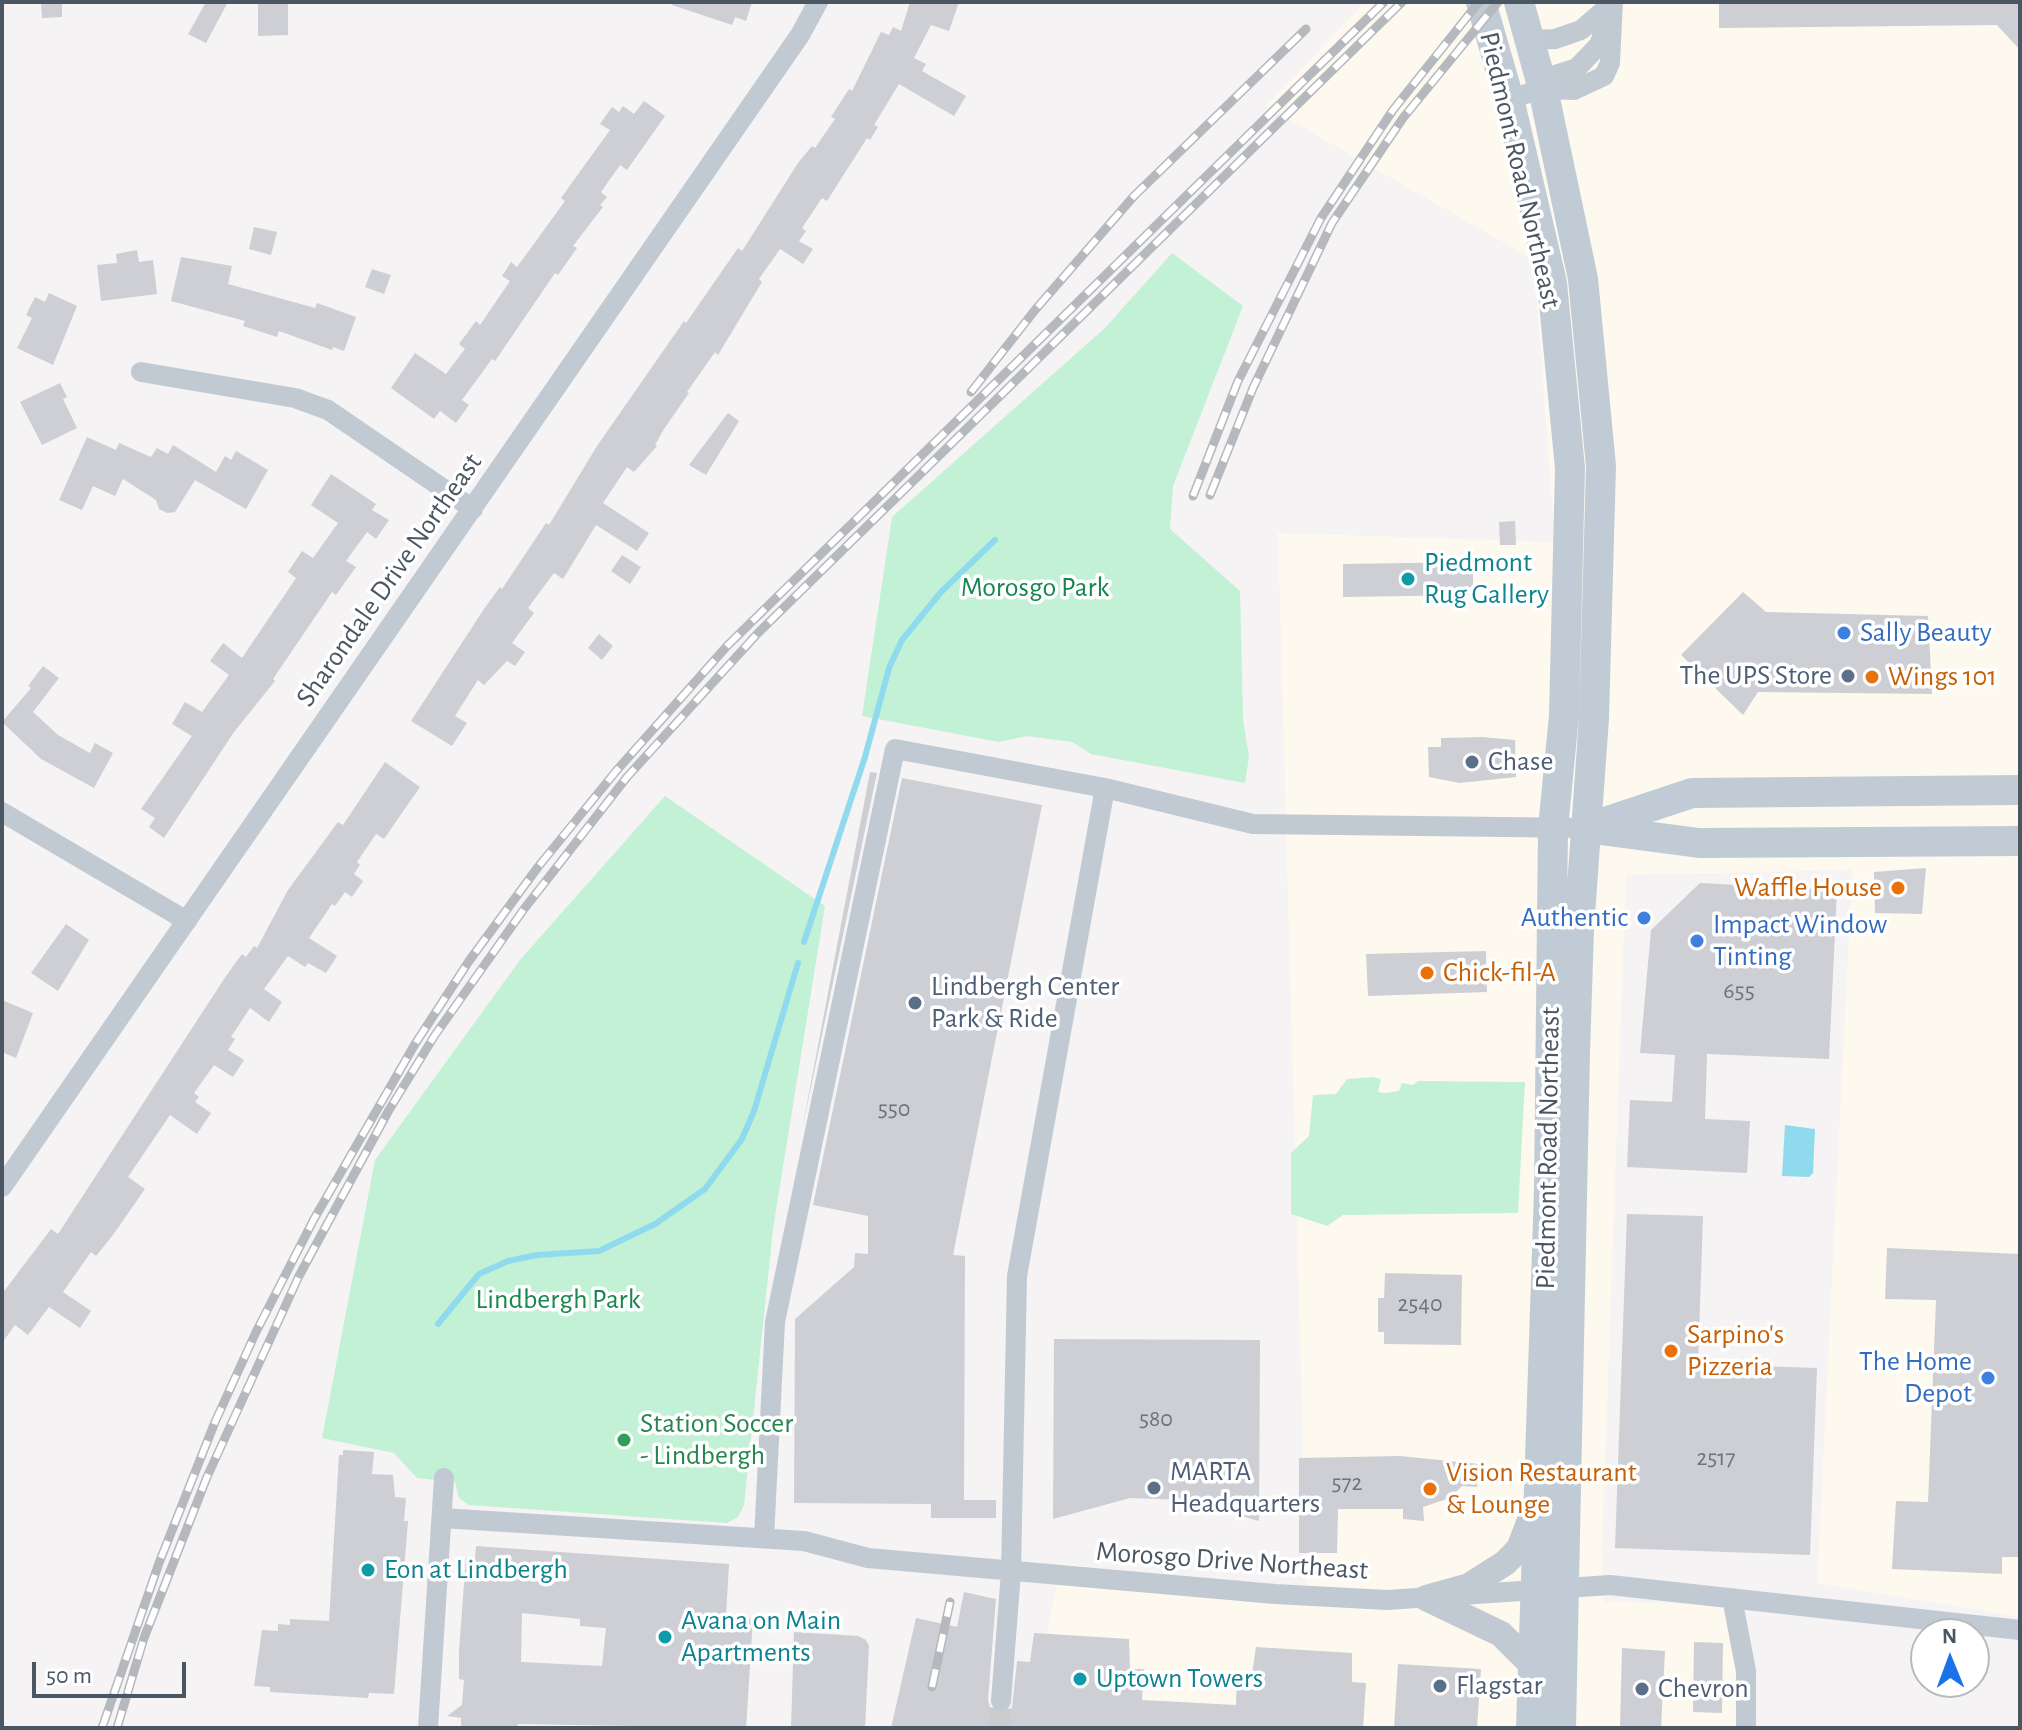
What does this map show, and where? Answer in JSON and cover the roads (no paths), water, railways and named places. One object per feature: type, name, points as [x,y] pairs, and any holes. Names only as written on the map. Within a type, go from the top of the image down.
[{"type":"main road","name":"Piedmont Road Northeast","points":[[1481,2],[1509,99],[1552,283],[1570,468],[1564,716],[1553,828],[1549,1190],[1537,1502],[1561,1728]]},
{"type":"main road","name":"Piedmont Road Northeast","points":[[1519,2],[1543,89],[1583,279],[1601,466],[1594,718],[1548,1590],[1532,1665],[1531,1728]]},
{"type":"main road","points":[[1587,828],[1692,793],[2020,790]]},
{"type":"main road","points":[[1587,828],[1699,843],[2020,841]]},
{"type":"street","name":"Sharondale Drive Northeast","points":[[2,1187],[800,35],[818,2]]},
{"type":"street","points":[[1509,99],[1543,89],[1555,75],[1577,68],[1599,45],[1613,2]]},
{"type":"street","points":[[1531,40],[1555,39],[1581,30],[1613,2]]},
{"type":"street","points":[[141,372],[295,398],[328,410],[473,509]]},
{"type":"street","points":[[764,1538],[775,1322],[895,749],[1105,788],[1253,824],[1587,828]]},
{"type":"street","points":[[1001,1701],[1011,1572],[1017,1276],[1105,788]]},
{"type":"street","points":[[2,812],[187,921]]},
{"type":"street","points":[[428,1728],[444,1478]]},
{"type":"street","points":[[1426,1598],[1469,1586],[1505,1563],[1519,1549],[1537,1502]]},
{"type":"street","name":"Morosgo Drive Northeast","points":[[442,1518],[804,1541],[868,1558],[1275,1594],[1426,1598],[1610,1585],[2020,1630]]},
{"type":"street","points":[[1426,1598],[1501,1634],[1532,1665]]},
{"type":"street","points":[[1732,1598],[1746,1671],[1746,1728]]},
{"type":"water","points":[[1785,1125],[1815,1129],[1813,1173],[1809,1177],[1782,1176]]},
{"type":"waterway","points":[[804,942],[865,757],[889,668],[902,640],[941,592],[995,540]]},
{"type":"waterway","points":[[438,1324],[479,1274],[508,1261],[537,1255],[599,1251],[655,1224],[705,1189],[742,1139],[754,1111],[798,963]]},
{"type":"tunnel","points":[[999,1728],[1001,1701]]},
{"type":"railway","points":[[102,1728],[159,1563],[215,1422],[256,1332],[314,1219],[415,1044],[469,961],[538,867],[617,770],[727,646],[1384,2]]},
{"type":"railway","points":[[117,1728],[144,1638],[207,1477],[299,1276],[389,1110],[435,1035],[524,909],[627,777],[758,633],[1402,2]]},
{"type":"railway","points":[[1193,496],[1238,381],[1321,218],[1393,110],[1479,2]]},
{"type":"railway","points":[[1210,495],[1253,388],[1332,223],[1403,118],[1498,2]]},
{"type":"railway","points":[[971,392],[1035,310],[1134,196],[1306,29]]},
{"type":"railway","points":[[932,1687],[950,1602]]},
{"type":"place","name":"Piedmont Rug Gallery","points":[[1408,579]]},
{"type":"place","name":"Sally Beauty","points":[[1844,633]]},
{"type":"place","name":"The UPS Store","points":[[1848,676]]},
{"type":"place","name":"Wings 101","points":[[1872,677]]},
{"type":"place","name":"Chase","points":[[1472,762]]},
{"type":"place","name":"Waffle House","points":[[1898,888]]},
{"type":"place","name":"Authentic","points":[[1644,918]]},
{"type":"place","name":"Impact Window Tinting","points":[[1697,941]]},
{"type":"place","name":"Chick-fil-A","points":[[1427,973]]},
{"type":"place","name":"Lindbergh Center Park & Ride","points":[[915,1003]]},
{"type":"place","name":"Sarpino's Pizzeria","points":[[1671,1351]]},
{"type":"place","name":"The Home Depot","points":[[1988,1378]]},
{"type":"place","name":"Station Soccer - Lindbergh","points":[[624,1440]]},
{"type":"place","name":"MARTA Headquarters","points":[[1154,1488]]},
{"type":"place","name":"Vision Restaurant & Lounge","points":[[1430,1489]]},
{"type":"place","name":"Eon at Lindbergh","points":[[368,1570]]},
{"type":"place","name":"Avana on Main Apartments","points":[[665,1637]]},
{"type":"place","name":"Uptown Towers","points":[[1080,1679]]},
{"type":"place","name":"Flagstar","points":[[1440,1686]]},
{"type":"place","name":"Chevron","points":[[1642,1689]]},
{"type":"park label","name":"Morosgo Park","points":[[1035,588]]},
{"type":"park label","name":"Lindbergh Park","points":[[558,1300]]}]
